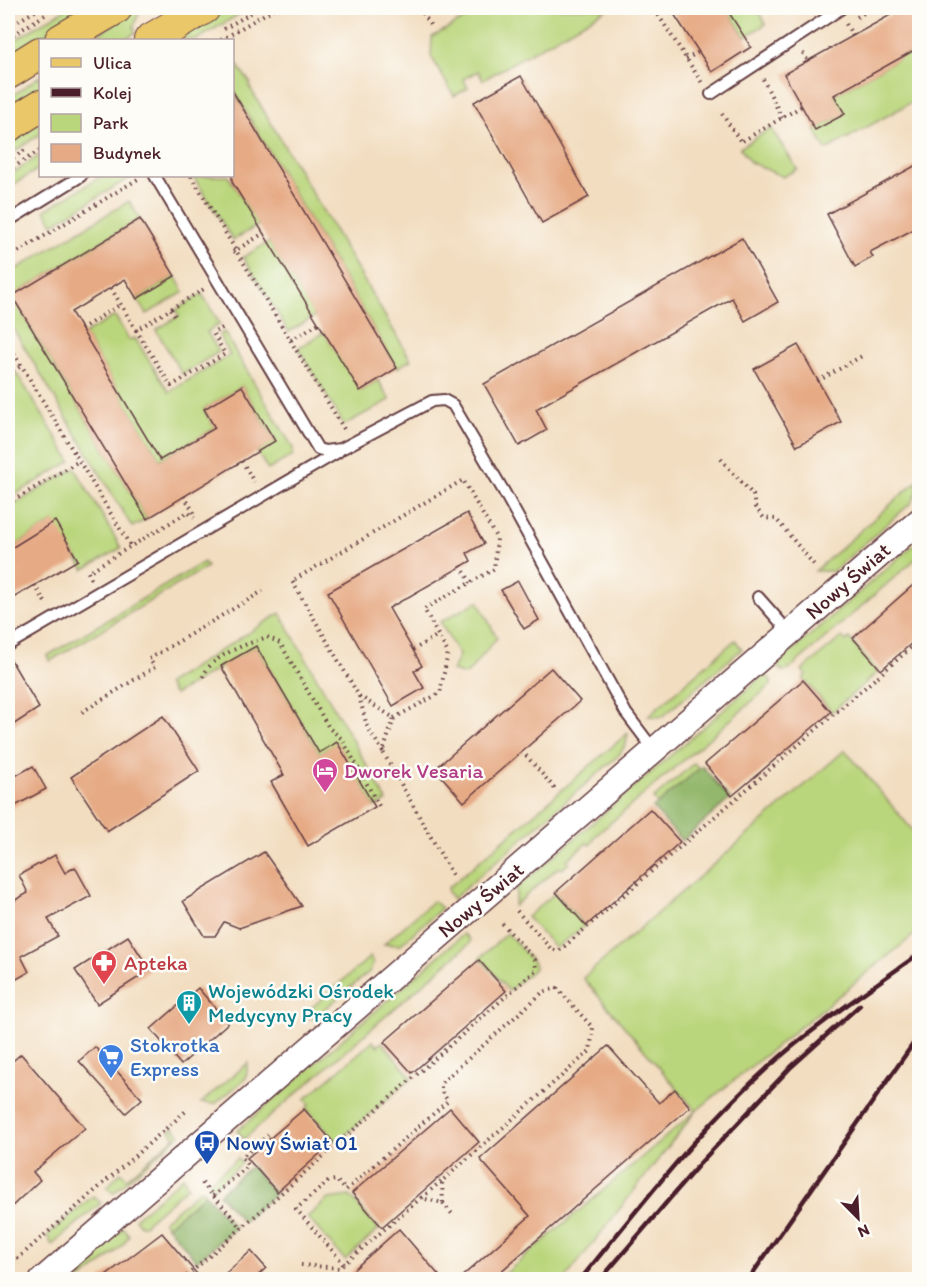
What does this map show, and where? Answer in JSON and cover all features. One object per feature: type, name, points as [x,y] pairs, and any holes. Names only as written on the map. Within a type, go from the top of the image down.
[{"type":"main road","points":[[63,39],[116,8]]},
{"type":"main road","points":[[153,39],[213,19]]},
{"type":"main road","points":[[8,73],[39,54]]},
{"type":"main road","points":[[8,126],[39,107]]},
{"type":"street","name":"Nowy Świat","points":[[42,1280],[920,520]]},
{"type":"lane","points":[[707,90],[843,8]]},
{"type":"lane","points":[[8,221],[79,177]]},
{"type":"lane","points":[[156,177],[318,449],[333,451],[348,446]]},
{"type":"lane","points":[[8,645],[348,446],[432,401],[444,400],[453,405],[504,490],[626,713],[654,750]]},
{"type":"lane","points":[[758,597],[789,632]]},
{"type":"path","points":[[8,27],[40,8]]},
{"type":"path","points":[[8,38],[58,8]]},
{"type":"path","points":[[213,19],[259,8]]},
{"type":"path","points":[[223,39],[275,8]]},
{"type":"path","points":[[420,8],[432,28]]},
{"type":"path","points":[[665,8],[657,13],[707,90]]},
{"type":"path","points":[[838,30],[872,8]]},
{"type":"path","points":[[846,24],[853,36]]},
{"type":"path","points":[[795,58],[812,47]]},
{"type":"path","points":[[686,59],[699,52]]},
{"type":"path","points":[[803,52],[808,61]]},
{"type":"path","points":[[770,75],[762,80],[782,118]]},
{"type":"path","points":[[722,114],[741,142],[802,106]]},
{"type":"path","points":[[8,171],[39,151]]},
{"type":"path","points":[[192,177],[345,430]]},
{"type":"path","points":[[8,258],[138,179],[144,189]]},
{"type":"path","points":[[233,252],[264,233]]},
{"type":"path","points":[[200,282],[210,298]]},
{"type":"path","points":[[111,288],[171,386],[225,354],[213,333],[226,325]]},
{"type":"path","points":[[136,330],[204,289]]},
{"type":"path","points":[[81,329],[121,304]]},
{"type":"path","points":[[171,309],[176,318]]},
{"type":"path","points":[[221,316],[232,335]]},
{"type":"path","points":[[291,340],[319,323]]},
{"type":"path","points":[[8,343],[131,547],[188,512],[192,519],[205,511]]},
{"type":"path","points":[[818,381],[862,356]]},
{"type":"path","points":[[8,374],[21,366]]},
{"type":"path","points":[[721,459],[753,495],[755,507],[765,518],[776,519],[815,566]]},
{"type":"path","points":[[8,504],[79,461]]},
{"type":"path","points":[[242,461],[254,482]]},
{"type":"path","points":[[244,488],[264,476]]},
{"type":"path","points":[[383,752],[394,718],[440,693],[448,653],[424,609],[494,569],[497,539],[463,480],[292,581],[359,696],[367,726],[454,878]]},
{"type":"path","points":[[184,496],[196,516]]},
{"type":"path","points":[[461,566],[471,583]]},
{"type":"path","points":[[35,585],[46,605]]},
{"type":"path","points":[[82,712],[155,667],[149,658],[263,591]]},
{"type":"path","points":[[413,650],[438,635]]},
{"type":"path","points":[[203,677],[205,670],[239,648],[267,637],[280,643],[329,729],[342,739],[379,806]]},
{"type":"path","points":[[517,910],[551,949],[559,951],[920,640]]},
{"type":"path","points":[[359,696],[394,718]]},
{"type":"path","points":[[522,751],[556,790]]},
{"type":"path","points":[[182,1280],[537,970],[535,960],[502,923]]},
{"type":"path","points":[[302,1265],[340,1268],[590,1052],[592,1028],[561,990],[553,988],[543,992],[441,1083],[441,1091],[448,1101],[346,1190],[336,1180],[329,1181],[296,1209],[344,1264]]},
{"type":"path","points":[[8,1267],[186,1111]]},
{"type":"path","points":[[213,1196],[248,1166],[242,1157],[272,1132]]},
{"type":"path","points":[[442,1181],[443,1203],[453,1215]]},
{"type":"path","points":[[202,1183],[242,1228]]},
{"type":"path","points":[[421,1198],[443,1203]]},
{"type":"green space","points":[[67,8],[90,8],[8,57],[8,44]]},
{"type":"green space","points":[[141,8],[134,26],[135,33],[125,39],[91,39]]},
{"type":"green space","points":[[228,8],[250,8],[198,39],[178,38]]},
{"type":"green space","points":[[484,8],[609,8],[483,80],[478,71],[463,79],[468,88],[454,96],[431,56],[432,37]]},
{"type":"green space","points":[[726,8],[756,8],[766,24],[745,37]]},
{"type":"green space","points":[[919,47],[919,98],[826,150],[815,130],[844,114],[834,95]]},
{"type":"green space","points":[[234,61],[251,84],[249,86],[411,360],[397,368],[234,92]]},
{"type":"green space","points":[[39,77],[39,91],[8,110],[8,99]]},
{"type":"green space","points":[[39,122],[39,135],[8,156],[8,141]]},
{"type":"green space","points":[[771,128],[797,169],[783,177],[750,162],[740,148]]},
{"type":"green space","points":[[39,156],[39,169],[8,188],[8,177]]},
{"type":"green space","points":[[100,177],[131,177],[53,224],[45,210]]},
{"type":"green space","points":[[194,177],[229,177],[259,225],[233,240]]},
{"type":"green space","points":[[129,201],[140,219],[12,296],[147,519],[132,527],[8,320],[8,274]]},
{"type":"green space","points":[[269,242],[315,316],[289,332],[243,257]]},
{"type":"green space","points":[[175,276],[184,292],[147,314],[137,299]]},
{"type":"green space","points":[[202,294],[220,324],[207,332],[219,352],[182,374],[156,330],[179,316],[176,310]]},
{"type":"green space","points":[[115,316],[129,340],[135,338],[169,392],[230,355],[219,335],[224,332],[293,448],[293,455],[268,470],[257,452],[275,440],[242,386],[204,409],[215,428],[160,460],[84,334]]},
{"type":"green space","points":[[324,332],[361,391],[378,380],[390,400],[344,425],[298,348]]},
{"type":"green space","points":[[17,374],[71,461],[8,499],[8,380]]},
{"type":"green space","points":[[75,468],[121,548],[84,570],[54,522],[8,550],[8,508]]},
{"type":"green space","points":[[917,481],[917,493],[911,503],[833,571],[815,571]]},
{"type":"green space","points":[[919,540],[919,556],[787,671],[782,671],[776,665]]},
{"type":"green space","points":[[204,562],[207,567],[50,661],[47,656]]},
{"type":"green space","points":[[478,601],[497,638],[466,675],[452,671],[459,655],[440,622]]},
{"type":"green space","points":[[280,613],[387,801],[375,807],[337,743],[319,753],[256,646],[174,695],[167,684]]},
{"type":"green space","points":[[842,637],[846,641],[849,638],[878,672],[832,712],[803,678],[806,675],[802,670]]},
{"type":"green space","points":[[735,640],[742,649],[662,717],[648,716]]},
{"type":"green space","points":[[765,674],[771,680],[771,685],[593,838],[590,845],[587,843],[567,860],[569,863],[562,869],[559,867],[514,906],[517,888]]},
{"type":"green space","points":[[628,733],[626,744],[619,755],[453,899],[448,888]]},
{"type":"green space","points":[[845,750],[919,838],[919,931],[696,1111],[583,978]]},
{"type":"green space","points":[[694,763],[699,769],[658,804],[653,799]]},
{"type":"green space","points":[[702,766],[730,799],[682,841],[653,808]]},
{"type":"green space","points":[[555,893],[585,926],[555,948],[527,917]]},
{"type":"green space","points":[[433,901],[442,908],[400,945],[384,944]]},
{"type":"green space","points":[[507,933],[534,963],[535,968],[509,991],[480,958]]},
{"type":"green space","points":[[464,934],[470,940],[469,944],[244,1139],[237,1131]]},
{"type":"green space","points":[[370,957],[373,963],[370,971],[315,1017],[310,1019],[303,1015]]},
{"type":"green space","points":[[373,1041],[377,1046],[382,1042],[412,1078],[337,1142],[306,1108],[310,1104],[305,1099]]},
{"type":"green space","points":[[248,1063],[246,1078],[215,1104],[201,1103]]},
{"type":"green space","points":[[696,1111],[565,1279],[499,1279]]},
{"type":"green space","points":[[173,1127],[180,1135],[113,1193],[107,1187],[121,1172],[127,1178],[175,1137],[170,1130]]},
{"type":"green space","points":[[238,1158],[242,1163],[213,1188],[209,1182]]},
{"type":"green space","points":[[251,1166],[275,1194],[243,1222],[219,1194]]},
{"type":"green space","points":[[183,1177],[188,1186],[144,1225],[140,1225],[135,1218]]},
{"type":"green space","points":[[201,1189],[205,1194],[167,1226],[163,1221]]},
{"type":"green space","points":[[205,1194],[235,1228],[197,1261],[167,1226]]},
{"type":"green space","points":[[93,1196],[101,1203],[52,1245],[47,1236]]},
{"type":"green space","points":[[350,1196],[379,1229],[345,1260],[307,1217],[328,1199]]},
{"type":"green space","points":[[123,1228],[129,1235],[122,1246],[108,1259],[82,1279],[63,1279]]},
{"type":"building","points":[[670,8],[726,8],[751,47],[712,72]]},
{"type":"building","points":[[903,8],[920,8],[920,47],[834,95],[845,114],[815,130],[784,74]]},
{"type":"building","points":[[521,76],[589,197],[542,223],[474,102]]},
{"type":"building","points":[[234,93],[397,368],[360,391],[232,182],[232,177],[234,177]]},
{"type":"building","points":[[920,163],[920,226],[870,252],[873,257],[855,267],[827,214]]},
{"type":"building","points":[[140,219],[175,276],[137,299],[125,279],[71,312],[160,460],[215,428],[204,409],[242,386],[275,441],[147,519],[12,296]]},
{"type":"building","points":[[742,238],[778,302],[745,321],[732,298],[536,409],[547,430],[519,446],[484,384]]},
{"type":"building","points":[[798,345],[841,422],[797,446],[754,369]]},
{"type":"building","points":[[467,513],[484,544],[467,553],[471,561],[389,608],[422,666],[414,671],[424,688],[393,706],[328,592]]},
{"type":"building","points":[[55,521],[78,560],[8,601],[8,550]]},
{"type":"building","points":[[920,579],[920,636],[881,670],[853,638]]},
{"type":"building","points":[[518,581],[539,620],[524,629],[501,590]]},
{"type":"building","points":[[256,646],[319,753],[337,742],[375,807],[308,846],[271,782],[284,775],[221,666]]},
{"type":"building","points":[[8,655],[39,708],[8,728]]},
{"type":"building","points":[[551,668],[580,701],[464,802],[435,769]]},
{"type":"building","points":[[803,680],[831,712],[732,796],[705,764]]},
{"type":"building","points":[[163,716],[199,771],[107,831],[71,777]]},
{"type":"building","points":[[33,766],[46,789],[8,810],[8,780]]},
{"type":"building","points":[[650,809],[680,842],[586,926],[556,892]]},
{"type":"building","points":[[264,852],[302,906],[239,928],[224,922],[215,936],[204,936],[183,901]]},
{"type":"building","points":[[55,855],[65,873],[75,867],[91,896],[48,919],[58,936],[21,956],[29,972],[8,984],[8,904],[28,893],[19,875]]},
{"type":"building","points":[[128,936],[150,970],[97,1004],[75,970]]},
{"type":"building","points":[[479,960],[506,991],[412,1073],[384,1042]]},
{"type":"building","name":"Wojewódzki Ośrodek Medycyny Pracy","points":[[198,988],[228,1023],[181,1065],[151,1029]]},
{"type":"building","points":[[608,1046],[659,1103],[675,1089],[690,1107],[491,1280],[458,1280],[530,1216],[480,1159]]},
{"type":"building","name":"Stokrotka Express","points":[[95,1047],[142,1099],[126,1113],[79,1061]]},
{"type":"building","points":[[21,1054],[85,1128],[33,1172],[40,1180],[8,1210],[8,1065]]},
{"type":"building","points":[[450,1108],[479,1142],[382,1227],[352,1193]]},
{"type":"building","points":[[304,1109],[333,1142],[277,1192],[247,1158]]},
{"type":"building","points":[[399,1229],[443,1280],[342,1280]]},
{"type":"building","points":[[162,1233],[202,1280],[99,1280],[129,1258]]},
{"type":"building","points":[[251,1251],[266,1268],[253,1280],[218,1280]]},
{"type":"railway","points":[[580,1280],[651,1192],[753,1081],[814,1029],[920,953]]},
{"type":"railway","points":[[600,1280],[702,1161],[791,1067],[860,1005]]},
{"type":"railway","points":[[748,1280],[920,1034]]},
{"type":"place","name":"Dworek Vesaria","points":[[325,794]]},
{"type":"place","name":"Apteka","points":[[104,986]]},
{"type":"place","name":"Wojewódzki Ośrodek Medycyny Pracy","points":[[189,1026]]},
{"type":"place","name":"Stokrotka Express","points":[[111,1080]]},
{"type":"place","name":"Nowy Świat 01","points":[[207,1166]]}]
